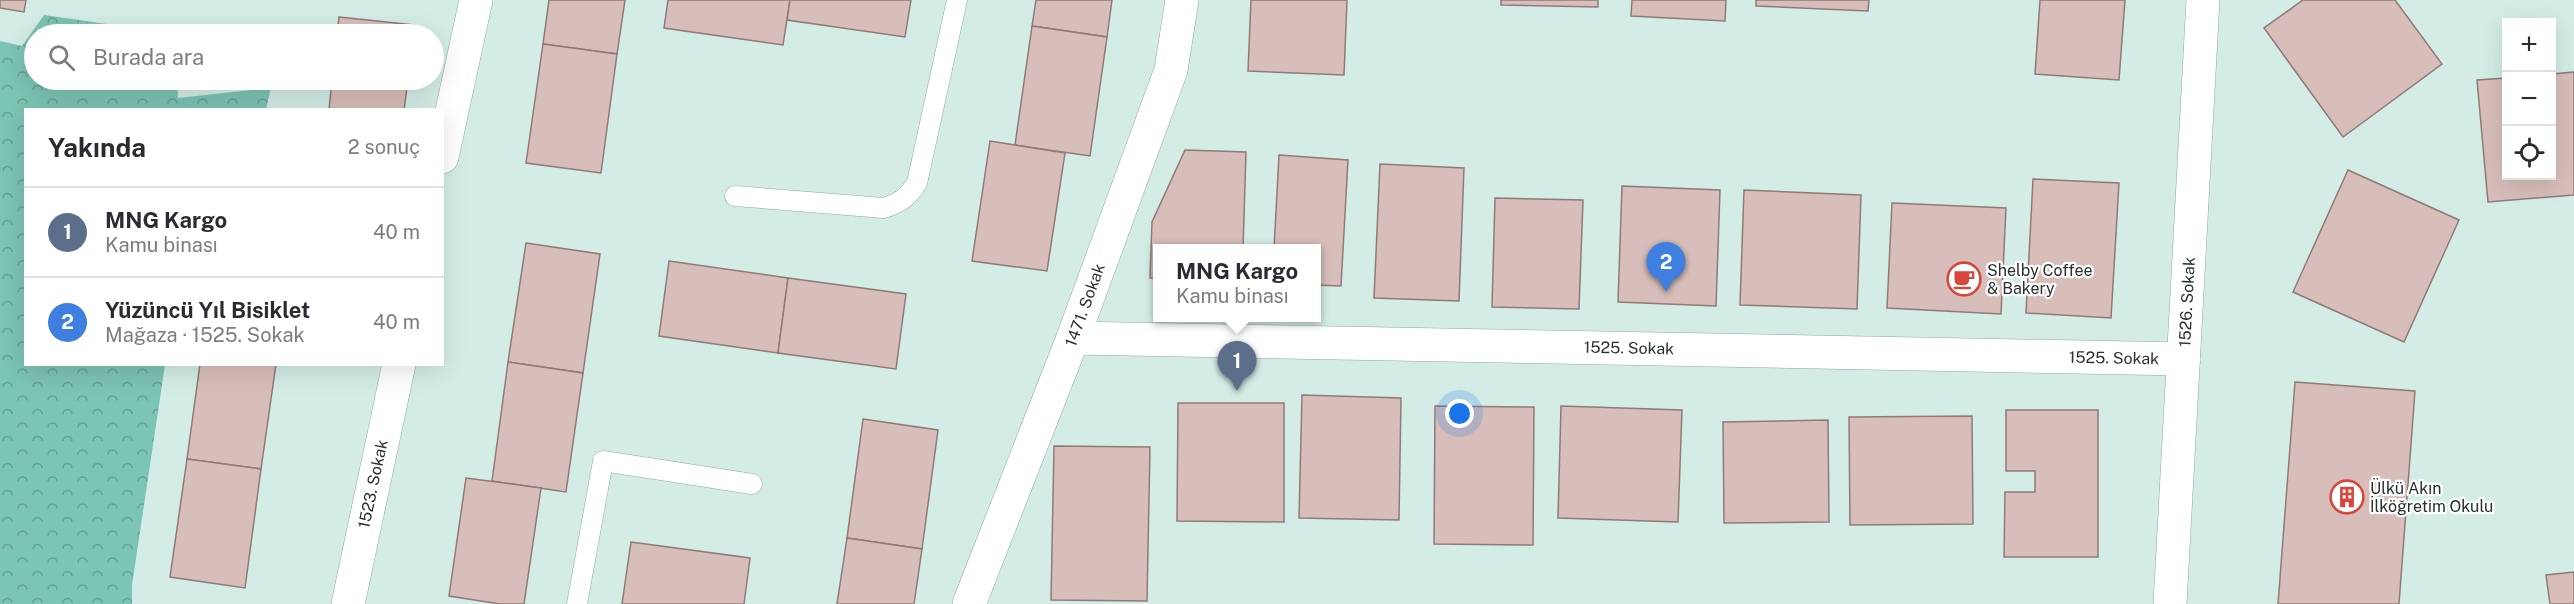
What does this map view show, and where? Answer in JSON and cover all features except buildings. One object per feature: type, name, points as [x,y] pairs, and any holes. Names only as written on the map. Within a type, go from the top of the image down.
[{"type":"street","points":[[444,148],[476,0]]},
{"type":"street","name":"1471. Sokak","points":[[969,604],[1073,338],[1171,70],[1182,0]]},
{"type":"street","name":"1526. Sokak","points":[[2170,604],[2203,0]]},
{"type":"street","name":"1525. Sokak","points":[[1073,338],[2184,359]]},
{"type":"street","name":"1523. Sokak","points":[[348,604],[399,366]]},
{"type":"lane","points":[[735,196],[884,208],[899,203],[910,194],[917,183],[957,0]]},
{"type":"lane","points":[[577,604],[603,461],[752,484]]},
{"type":"green space","points":[[44,15],[107,24],[38,24]]},
{"type":"green space","points":[[0,41],[22,46],[24,43],[24,90],[178,90],[178,98],[271,90],[266,108],[24,108],[24,366],[165,366],[132,585],[132,604],[0,604]]},
{"type":"place","name":"Shelby Coffee & Bakery","points":[[1964,279]]},
{"type":"place","name":"Yüzüncü Yıl Bisiklet","points":[[1666,292]]},
{"type":"place","name":"MNG Kargo","points":[[1237,391]]},
{"type":"place","name":"Ülkü Akın İlköğretim Okulu","points":[[2347,497]]}]
